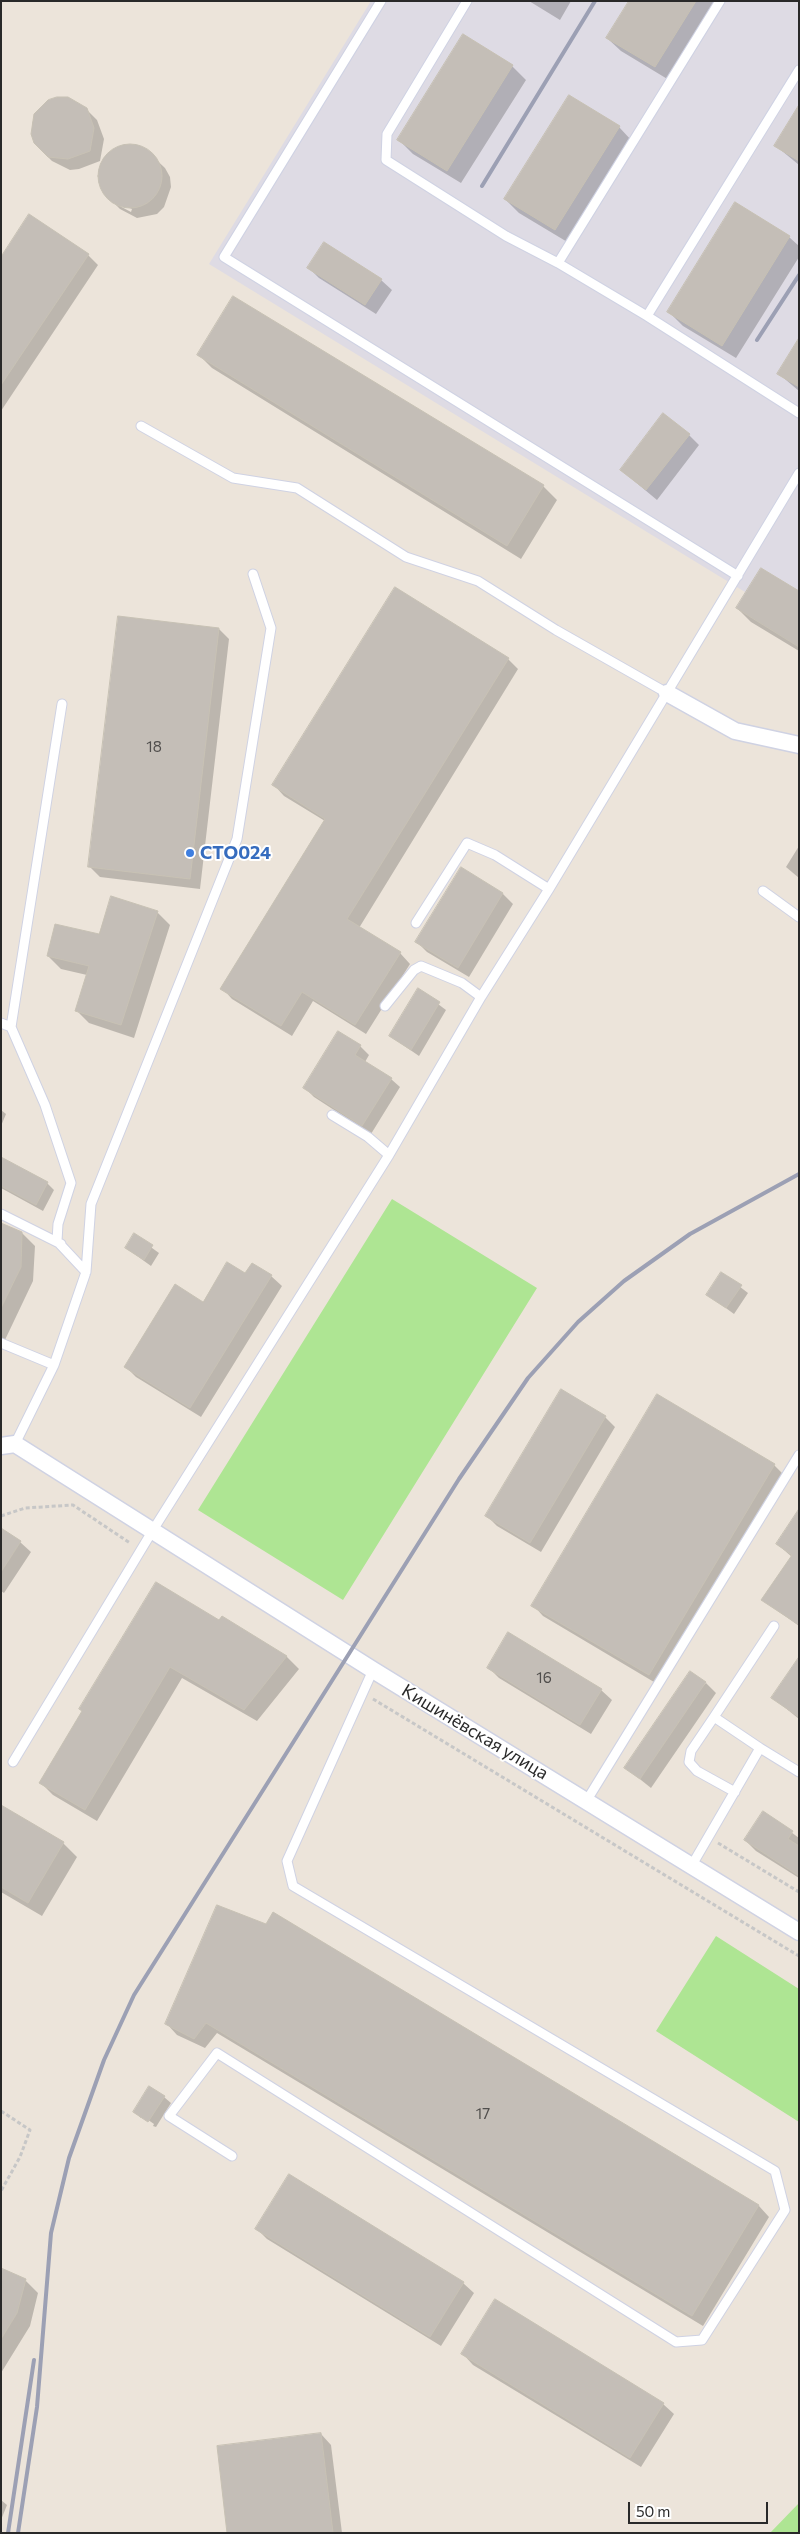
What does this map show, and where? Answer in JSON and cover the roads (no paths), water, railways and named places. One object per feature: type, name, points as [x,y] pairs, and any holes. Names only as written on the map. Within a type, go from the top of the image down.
[{"type":"street","points":[[667,692],[736,731],[799,745]]},
{"type":"street","name":"Кишинёвская улица","points":[[8,1445],[153,1530],[373,1670],[799,1932]]},
{"type":"lane","points":[[381,1],[224,257],[738,576]]},
{"type":"lane","points":[[467,1],[387,134],[386,160],[506,236],[558,263],[647,316],[799,413]]},
{"type":"lane","points":[[558,263],[720,1]]},
{"type":"lane","points":[[647,316],[799,70]]},
{"type":"lane","points":[[141,426],[233,478],[296,488],[406,557],[478,581],[556,630],[667,692]]},
{"type":"lane","points":[[13,1762],[153,1530],[389,1155],[482,996],[549,889],[799,473]]},
{"type":"lane","points":[[8,1445],[54,1365],[86,1272],[92,1204],[237,839],[271,628],[253,574]]},
{"type":"lane","points":[[57,1241],[58,1224],[71,1183],[45,1105],[11,1027],[62,704]]},
{"type":"lane","points":[[416,923],[466,843],[495,855],[549,889]]},
{"type":"lane","points":[[763,891],[799,917]]},
{"type":"lane","points":[[386,1006],[414,970],[421,966],[462,983],[482,996]]},
{"type":"lane","points":[[1,1023],[11,1027]]},
{"type":"lane","points":[[332,1115],[368,1137],[389,1155]]},
{"type":"lane","points":[[1,1214],[57,1241],[86,1272]]},
{"type":"lane","points":[[1,1343],[54,1365]]},
{"type":"lane","points":[[587,1800],[799,1456]]},
{"type":"lane","points":[[735,1792],[697,1771],[689,1762],[690,1752],[774,1626]]},
{"type":"lane","points":[[232,2156],[169,2116],[217,2053],[676,2342],[702,2340],[785,2210],[775,2172],[293,1886],[286,1861],[373,1670]]},
{"type":"lane","points":[[714,1717],[799,1772]]},
{"type":"lane","points":[[692,1866],[760,1748]]},
{"type":"railway","points":[[482,186],[595,1]]},
{"type":"railway","points":[[757,340],[799,275]]},
{"type":"railway","points":[[18,2533],[37,2407],[51,2233],[69,2158],[104,2060],[134,1995],[459,1479],[528,1378],[578,1322],[624,1281],[690,1234],[799,1174]]},
{"type":"railway","points":[[8,2533],[34,2360]]},
{"type":"place","name":"СТО024","points":[[190,853]]}]
